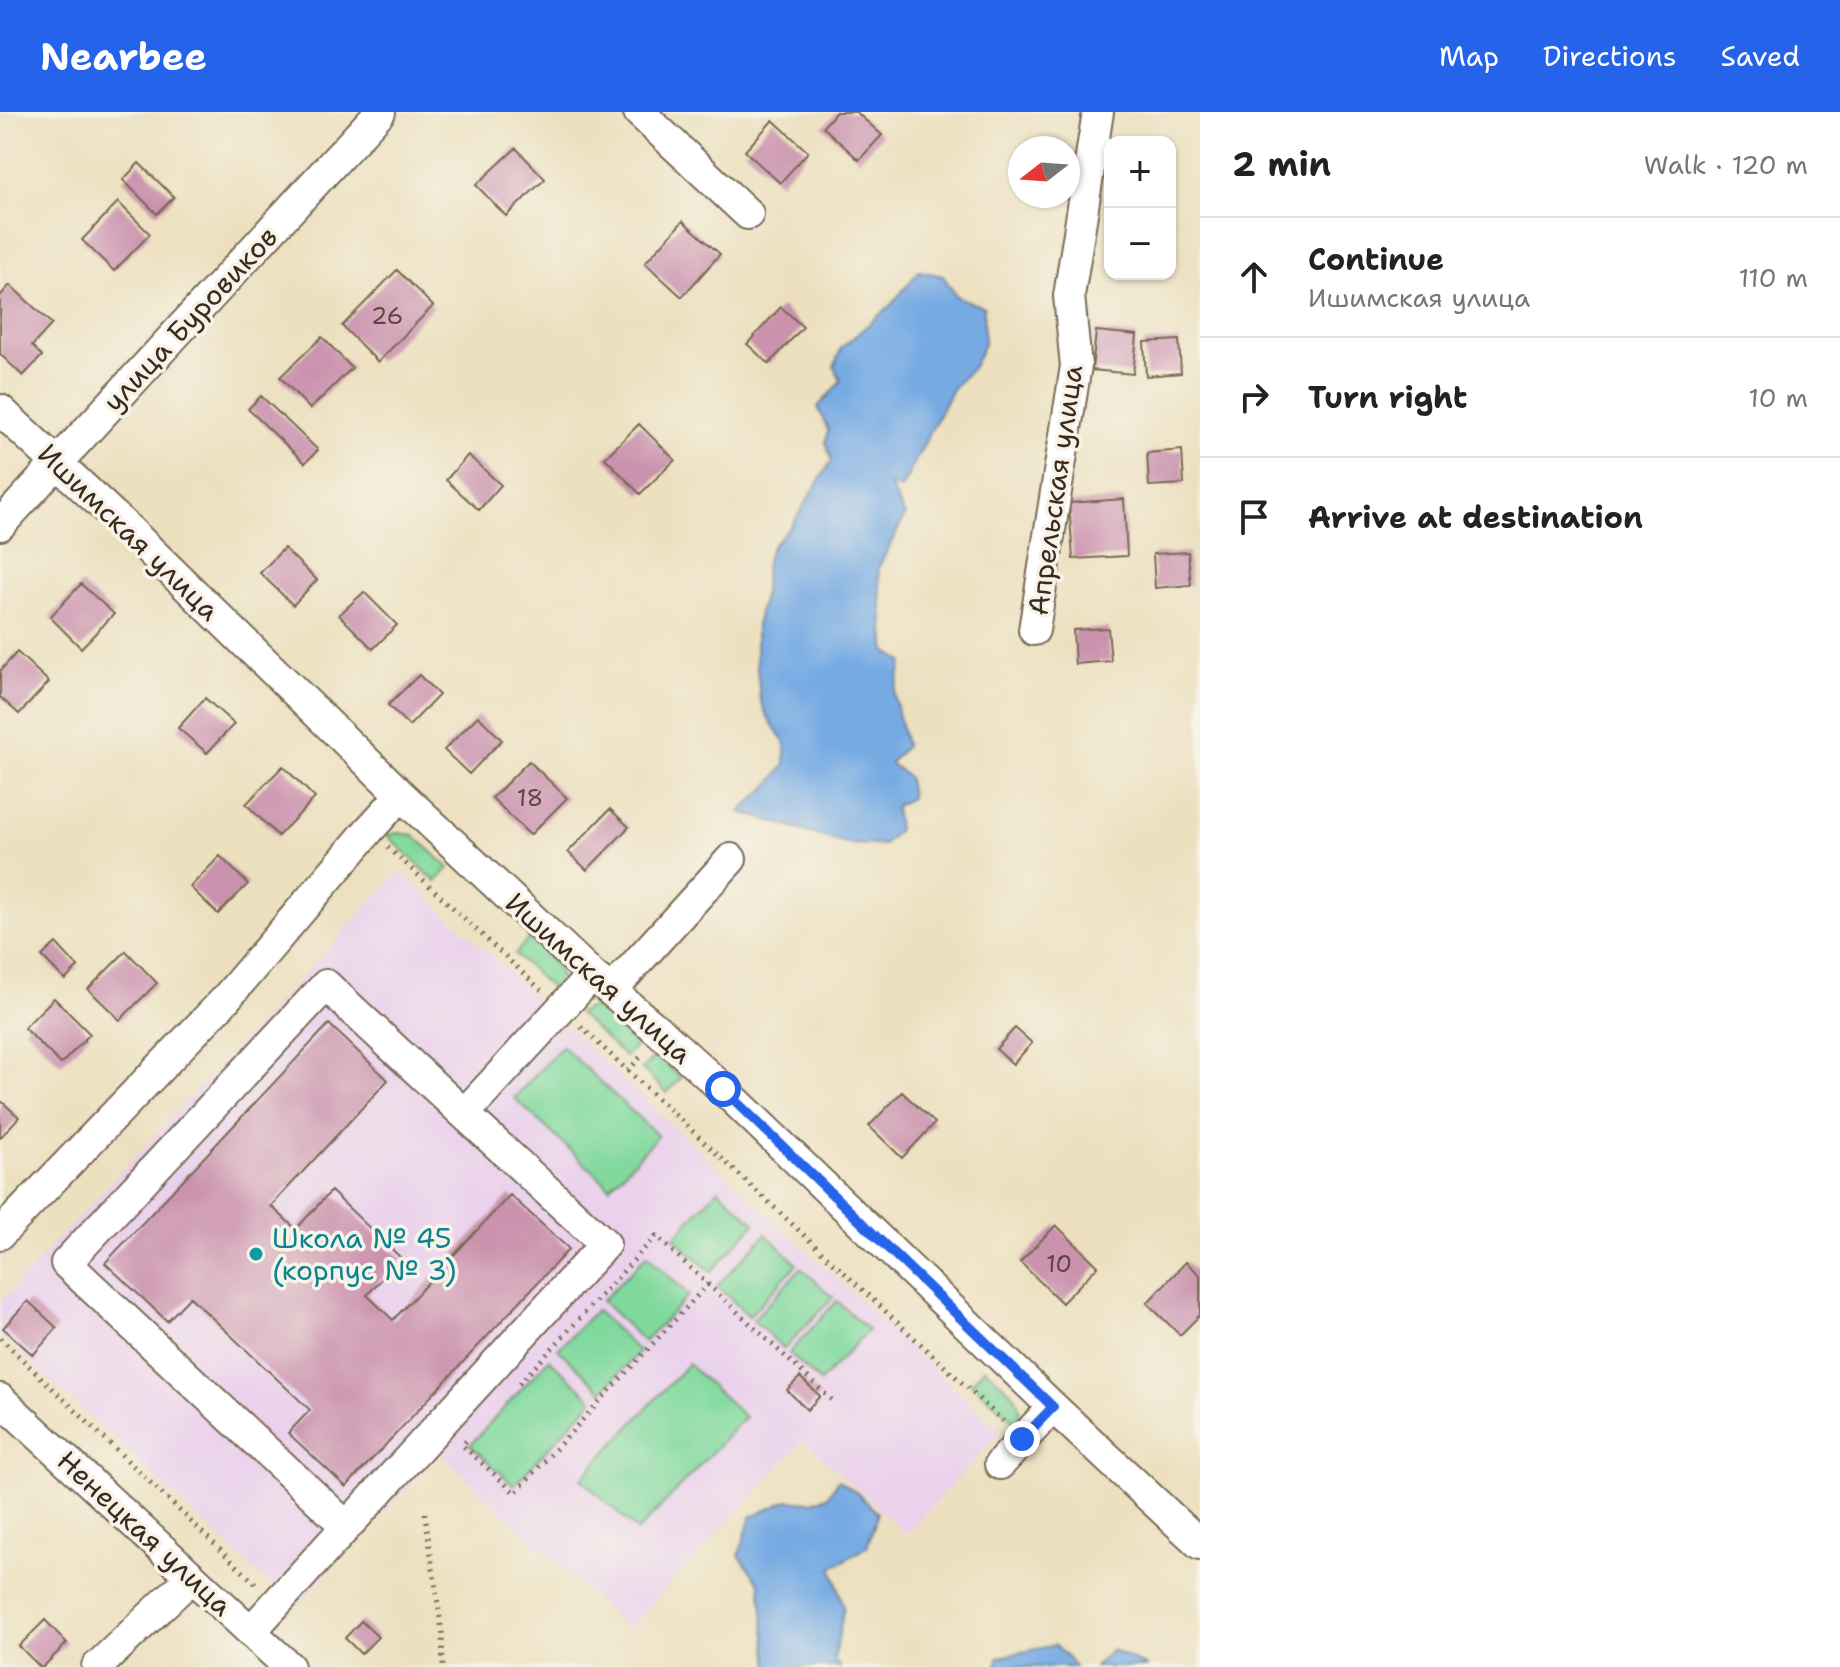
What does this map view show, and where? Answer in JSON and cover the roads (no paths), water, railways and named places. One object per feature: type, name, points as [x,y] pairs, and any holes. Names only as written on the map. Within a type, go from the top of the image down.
[{"type":"street","name":"улица Буровиков","points":[[0,525],[380,112]]},
{"type":"street","points":[[639,112],[748,214]]},
{"type":"street","name":"Апрельская улица","points":[[1034,630],[1076,366],[1069,296],[1098,112]]},
{"type":"street","name":"Ишимская улица","points":[[0,410],[401,795],[601,983],[723,1089],[1200,1544]]},
{"type":"street","points":[[0,1234],[223,1002],[401,795]]},
{"type":"street","points":[[464,1114],[561,1009],[601,983],[731,859]]},
{"type":"street","points":[[251,1631],[605,1244],[326,985],[66,1263],[346,1526]]},
{"type":"street","name":"Ненецкая улица","points":[[0,1399],[289,1667]]},
{"type":"street","points":[[1000,1464],[1053,1407]]},
{"type":"street","points":[[97,1667],[192,1577]]},
{"type":"water","points":[[919,271],[943,276],[957,297],[984,307],[984,344],[973,367],[952,389],[901,489],[890,485],[905,516],[878,568],[886,651],[903,662],[894,695],[906,746],[890,763],[908,777],[911,798],[895,806],[898,830],[884,845],[847,844],[740,812],[785,765],[785,744],[760,699],[756,626],[764,592],[766,562],[772,546],[792,525],[832,460],[826,443],[828,430],[818,407],[841,381],[834,367],[841,348],[891,305]]},
{"type":"water","points":[[839,1480],[878,1513],[867,1547],[832,1568],[844,1607],[834,1660],[840,1667],[769,1667],[760,1584],[739,1555],[751,1517],[788,1500],[811,1502],[827,1497]]},
{"type":"water","points":[[1055,1645],[1076,1667],[997,1667],[998,1657]]},
{"type":"water","points":[[1112,1650],[1148,1667],[1094,1667]]},
{"type":"place","name":"Школа № 45 (корпус № 3)","points":[[256,1254]]}]
